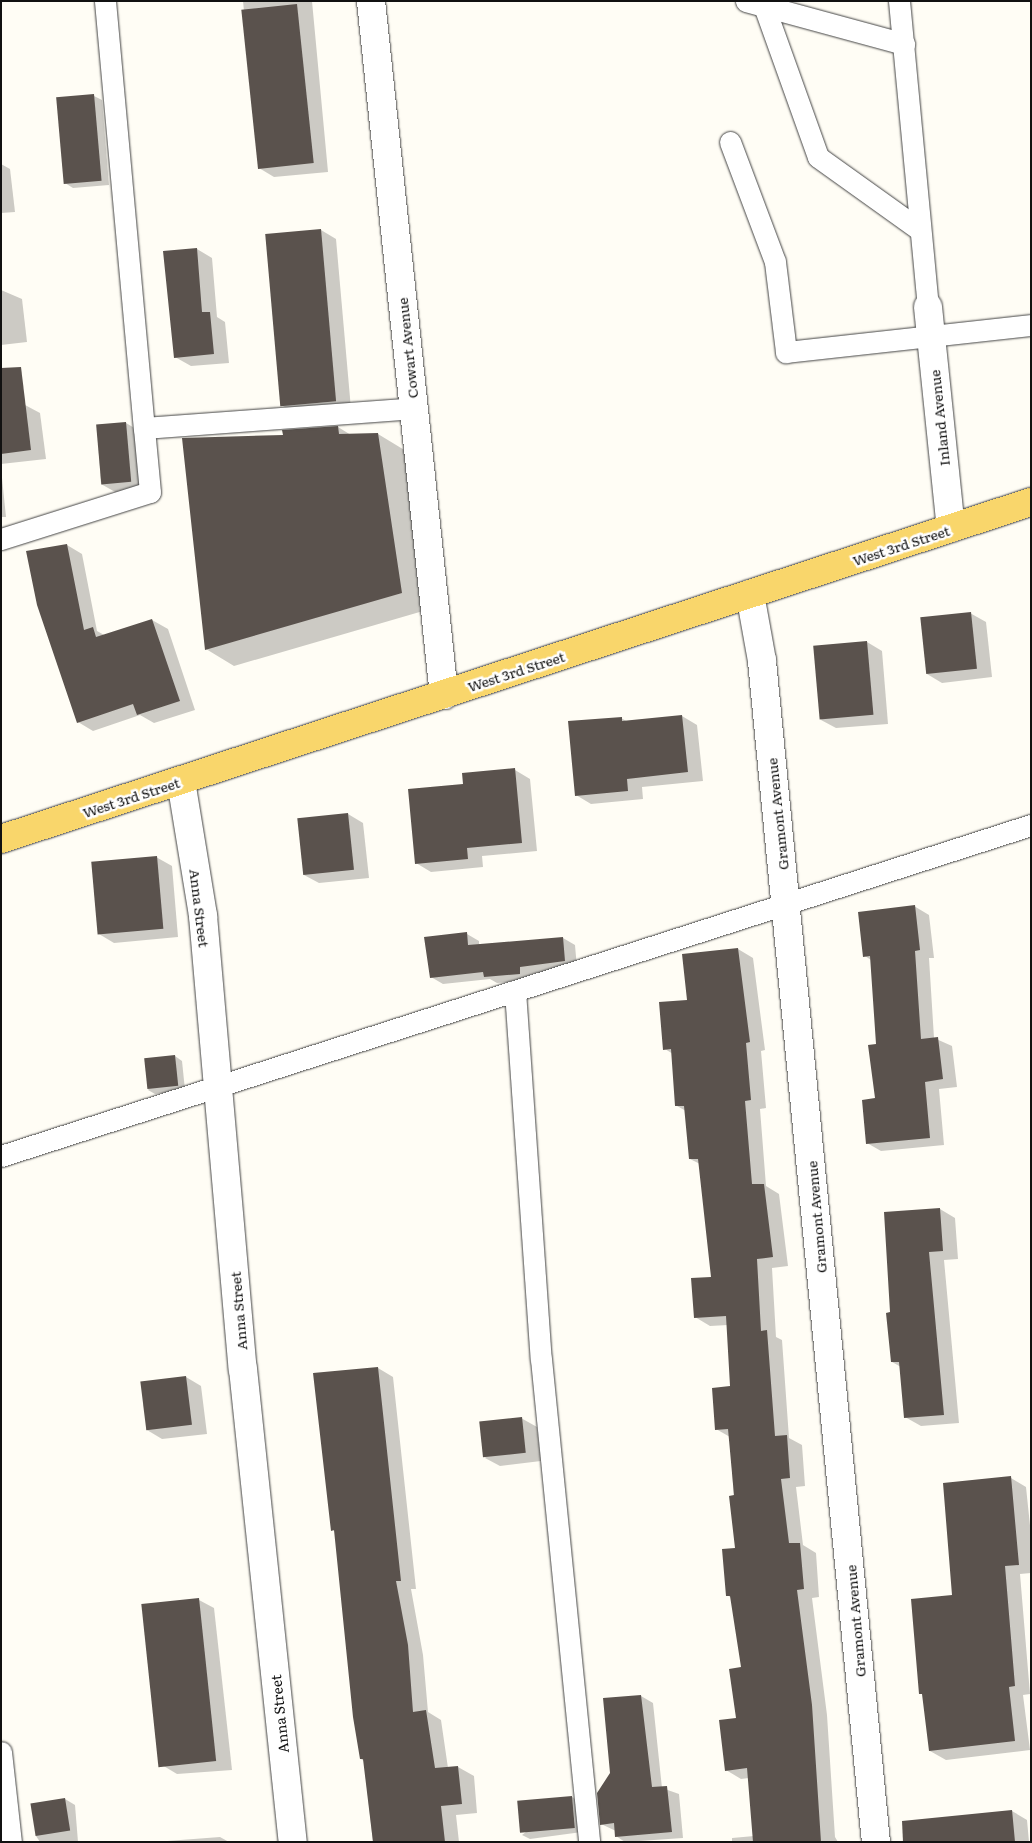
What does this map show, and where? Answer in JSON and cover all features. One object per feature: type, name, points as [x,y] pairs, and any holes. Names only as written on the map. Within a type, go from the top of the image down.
[{"type":"main road","name":"West 3rd Street","points":[[1,839],[1031,502]]},
{"type":"street","name":"Cowart Avenue","points":[[371,1],[444,695]]},
{"type":"street","name":"Inland Avenue","points":[[928,306],[951,528]]},
{"type":"street","name":"Gramont Avenue","points":[[750,594],[762,661],[876,1842]]},
{"type":"street","name":"Anna Street","points":[[181,781],[203,916],[243,1369],[293,1842]]},
{"type":"lane","points":[[1,539],[150,492],[105,1]]},
{"type":"lane","points":[[899,1],[928,306]]},
{"type":"lane","points":[[755,4],[904,44]]},
{"type":"lane","points":[[755,4],[818,157],[920,230]]},
{"type":"lane","points":[[730,142],[775,262],[786,352],[1031,325]]},
{"type":"lane","points":[[144,428],[414,408]]},
{"type":"lane","points":[[1,1156],[1031,825]]},
{"type":"lane","points":[[516,992],[541,1359],[590,1842]]},
{"type":"lane","points":[[1,1752],[12,1842]]},
{"type":"building","points":[[297,4],[314,163],[258,169],[241,10]]},
{"type":"building","points":[[94,94],[102,181],[64,184],[56,97]]},
{"type":"building","points":[[321,229],[336,401],[280,406],[265,234]]},
{"type":"building","points":[[197,248],[202,312],[210,312],[214,354],[174,358],[163,251]]},
{"type":"building","points":[[21,367],[31,450],[1,454],[1,368]]},
{"type":"building","points":[[126,422],[131,482],[101,484],[96,425]]},
{"type":"building","points":[[338,426],[339,434],[378,433],[402,593],[205,650],[182,438],[283,435],[282,430]]},
{"type":"building","points":[[67,544],[84,630],[93,627],[96,637],[152,619],[180,701],[137,715],[133,704],[77,723],[37,605],[26,551]]},
{"type":"building","points":[[971,612],[977,669],[926,674],[920,617]]},
{"type":"building","points":[[867,641],[873,715],[820,719],[813,646]]},
{"type":"building","points":[[682,715],[688,772],[627,779],[628,791],[575,796],[568,721],[622,717],[622,721]]},
{"type":"building","points":[[515,768],[522,843],[467,848],[468,859],[415,864],[408,789],[463,784],[462,773]]},
{"type":"building","points":[[348,813],[354,870],[303,875],[297,818]]},
{"type":"building","points":[[157,856],[163,929],[98,934],[91,862]]},
{"type":"building","points":[[915,905],[920,950],[915,951],[921,1039],[938,1037],[943,1079],[925,1082],[930,1138],[866,1144],[862,1100],[875,1098],[868,1045],[876,1044],[870,956],[863,957],[858,912]]},
{"type":"building","points":[[467,932],[468,945],[563,937],[565,961],[520,967],[520,974],[484,977],[483,972],[430,978],[424,937]]},
{"type":"building","points":[[738,948],[750,1042],[746,1043],[751,1100],[745,1101],[752,1184],[764,1184],[773,1257],[757,1259],[761,1331],[767,1330],[775,1436],[787,1435],[790,1478],[781,1479],[789,1543],[800,1543],[804,1589],[797,1590],[812,1705],[821,1842],[753,1842],[747,1768],[725,1771],[719,1720],[736,1718],[729,1669],[741,1667],[730,1596],[726,1596],[722,1549],[735,1548],[729,1496],[734,1495],[728,1429],[715,1430],[712,1388],[730,1386],[726,1316],[694,1318],[691,1278],[711,1277],[698,1159],[689,1159],[684,1106],[675,1106],[671,1049],[663,1050],[659,1002],[687,1000],[682,954]]},
{"type":"building","points":[[175,1055],[178,1086],[147,1089],[144,1058]]},
{"type":"building","points":[[940,1208],[943,1251],[929,1252],[944,1415],[904,1418],[899,1362],[891,1362],[886,1313],[890,1312],[884,1212]]},
{"type":"building","points":[[378,1367],[401,1581],[396,1581],[408,1645],[413,1712],[426,1710],[435,1768],[458,1766],[462,1804],[441,1806],[445,1842],[373,1842],[363,1759],[360,1759],[353,1717],[334,1530],[331,1531],[313,1373]]},
{"type":"building","points":[[186,1376],[192,1425],[146,1430],[140,1382]]},
{"type":"building","points":[[522,1417],[526,1453],[483,1457],[479,1421]]},
{"type":"building","points":[[1011,1476],[1019,1565],[1005,1566],[1015,1686],[1009,1687],[1015,1741],[929,1751],[922,1694],[919,1694],[911,1599],[952,1595],[943,1483]]},
{"type":"building","points":[[199,1598],[216,1761],[158,1767],[141,1604]]},
{"type":"building","points":[[641,1695],[652,1787],[667,1786],[672,1832],[615,1837],[614,1823],[600,1825],[597,1793],[610,1773],[603,1698]]},
{"type":"building","points":[[572,1796],[575,1828],[520,1833],[517,1801]]},
{"type":"building","points":[[65,1798],[70,1831],[36,1836],[30,1803]]},
{"type":"building","points":[[1012,1810],[1015,1842],[903,1842],[902,1821]]}]
